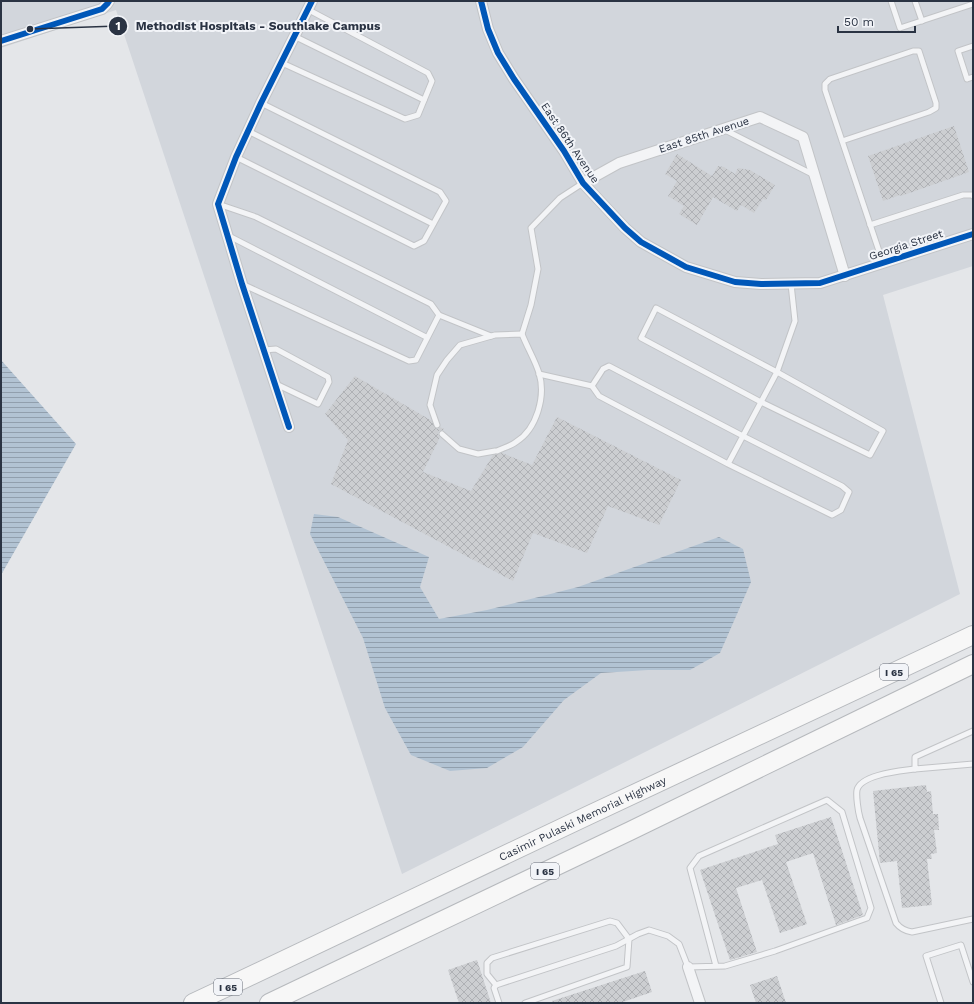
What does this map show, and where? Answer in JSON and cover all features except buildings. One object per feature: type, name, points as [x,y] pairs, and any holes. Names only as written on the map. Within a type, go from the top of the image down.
[{"type":"highway","name":"Casimir Pulaski Memorial Highway","points":[[193,1003],[232,986],[587,816],[973,635]]},
{"type":"highway","name":"I 65","points":[[269,1003],[630,831],[973,664]]},
{"type":"street","points":[[1,41],[102,9],[109,1]]},
{"type":"street","name":"East 86th Avenue","points":[[481,1],[488,29],[498,53],[514,79],[564,151],[583,184],[625,228],[641,242],[686,267],[735,282],[761,284],[820,283],[845,276]]},
{"type":"street","points":[[289,427],[242,284],[218,204],[236,157],[309,5]]},
{"type":"street","name":"East 85th Avenue","points":[[583,184],[619,163],[760,117],[803,137],[845,276]]},
{"type":"street","name":"Georgia Street","points":[[845,276],[973,234]]},
{"type":"street","points":[[688,967],[700,1003]]},
{"type":"lane","points":[[892,1],[900,28],[973,4]]},
{"type":"lane","points":[[915,1],[922,21]]},
{"type":"lane","points":[[282,63],[405,119],[418,115],[432,81],[428,73],[309,5]]},
{"type":"lane","points":[[294,36],[424,100]]},
{"type":"lane","points":[[973,46],[958,51],[967,79],[973,77]]},
{"type":"lane","points":[[842,141],[930,112],[936,108],[936,103],[919,50],[830,80],[825,84],[824,90],[883,263]]},
{"type":"lane","points":[[236,157],[414,246],[424,241],[446,201],[440,192],[261,104]]},
{"type":"lane","points":[[722,129],[815,176]]},
{"type":"lane","points":[[248,131],[433,224]]},
{"type":"lane","points":[[442,434],[459,449],[478,454],[496,451],[516,442],[530,429],[539,412],[541,392],[539,374],[522,334],[531,305],[538,269],[531,228],[560,198],[583,184]]},
{"type":"lane","points":[[870,226],[963,195],[973,196]]},
{"type":"lane","points":[[218,204],[256,217],[430,304],[439,315],[491,336]]},
{"type":"lane","points":[[228,236],[426,337]]},
{"type":"lane","points":[[242,284],[409,361],[416,360],[426,337],[439,315]]},
{"type":"lane","points":[[728,464],[777,372],[795,320],[791,284]]},
{"type":"lane","points":[[656,308],[777,372],[883,431],[870,455],[761,402],[641,338],[656,308]]},
{"type":"lane","points":[[437,425],[430,405],[437,375],[460,345],[495,335],[522,334]]},
{"type":"lane","points":[[264,350],[276,349],[328,377],[329,382],[318,404],[275,383]]},
{"type":"lane","points":[[539,374],[592,386],[599,396],[728,464],[832,515],[842,510],[849,492],[842,486],[609,366],[603,369],[592,386]]},
{"type":"lane","points":[[915,769],[915,757],[973,731]]},
{"type":"lane","points":[[973,764],[915,769],[880,774],[866,780],[857,789],[860,818],[896,923],[899,927],[906,931],[912,932],[973,919]]},
{"type":"lane","points":[[496,985],[616,946],[629,938],[649,930],[668,936],[679,944],[688,967],[725,966],[775,951],[867,918],[871,908],[842,812],[827,800],[699,856],[690,868],[716,966]]},
{"type":"lane","points":[[496,985],[487,974],[487,963],[492,958],[610,921],[617,922],[629,938],[627,967],[525,1003]]},
{"type":"lane","points":[[941,1003],[926,956],[961,945],[973,982]]},
{"type":"lane","points":[[496,985],[494,988],[499,1003]]},
{"type":"shaded area","points":[[1,1],[973,1],[973,266],[883,295],[960,594],[402,874],[116,10],[1,48]]},
{"type":"water","points":[[1,360],[76,444],[1,575]]},
{"type":"water","points":[[314,514],[338,517],[429,557],[420,587],[439,619],[487,610],[578,587],[719,537],[743,549],[751,582],[720,653],[690,670],[648,670],[601,673],[564,700],[523,747],[487,768],[450,771],[411,755],[385,708],[363,638],[310,534]]},
{"type":"cycle path","points":[[1,41],[102,9],[109,1]]},
{"type":"cycle path","points":[[289,427],[242,284],[218,204],[236,157],[261,103],[312,1]]},
{"type":"cycle path","points":[[481,1],[488,29],[498,53],[514,79],[564,151],[583,183],[625,228],[641,242],[686,267],[735,282],[761,284],[820,283],[973,234]]},
{"type":"place","name":"Methodist Hospitals - Southlake Campus","points":[[30,29]]}]
